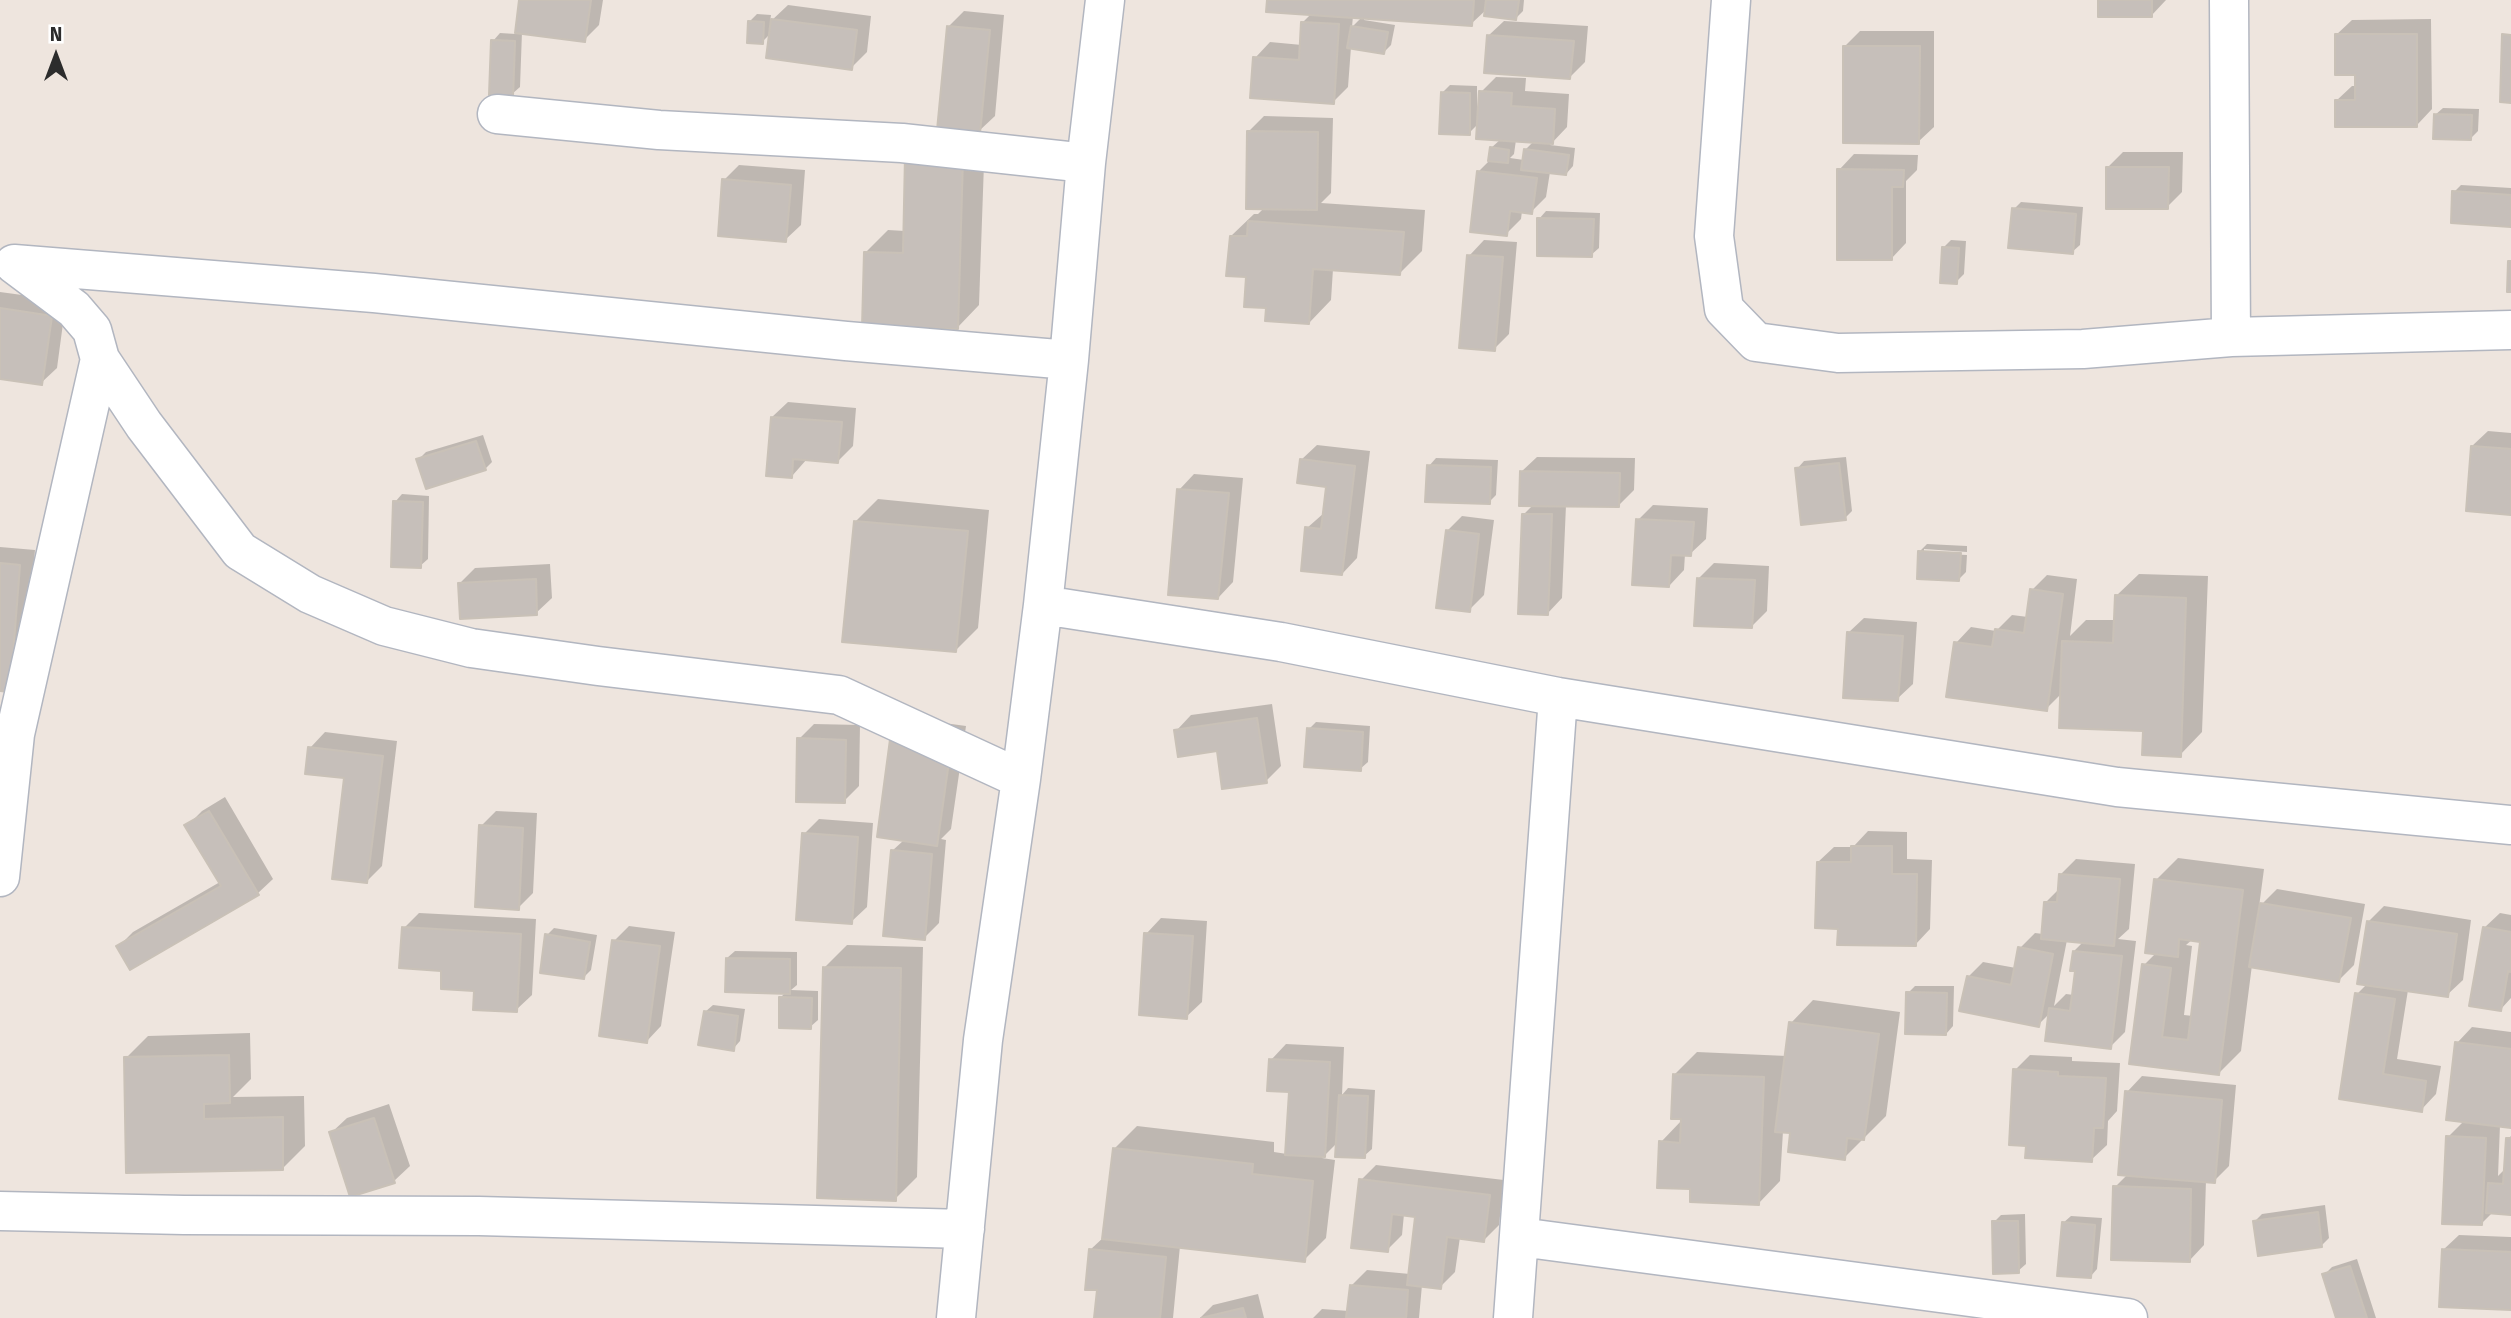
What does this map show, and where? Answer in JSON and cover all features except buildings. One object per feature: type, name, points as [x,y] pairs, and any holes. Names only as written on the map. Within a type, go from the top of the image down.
[{"type":"street","points":[[956,1318],[983,1040],[1043,605],[1069,360],[1086,163],[1105,0]]},
{"type":"street","points":[[1731,0],[1714,236],[1724,309],[1756,342],[1838,353],[2083,349],[2231,337],[2511,330]]},
{"type":"street","points":[[2229,0],[2231,337]]},
{"type":"street","points":[[497,114],[659,130],[902,143],[1086,163]]},
{"type":"street","points":[[7,259],[1069,360]]},
{"type":"street","points":[[7,259],[74,309],[92,330],[100,359],[144,425],[240,551],[310,594],[384,626],[471,648],[611,668],[839,695],[1021,779]]},
{"type":"street","points":[[0,877],[15,734],[100,359]]},
{"type":"street","points":[[1043,605],[1281,642],[1558,697],[2117,787],[2511,825]]},
{"type":"street","points":[[1513,1318],[1558,697]]},
{"type":"street","points":[[0,1211],[184,1215],[493,1216],[965,1229]]},
{"type":"street","points":[[1520,1237],[2128,1318]]}]
